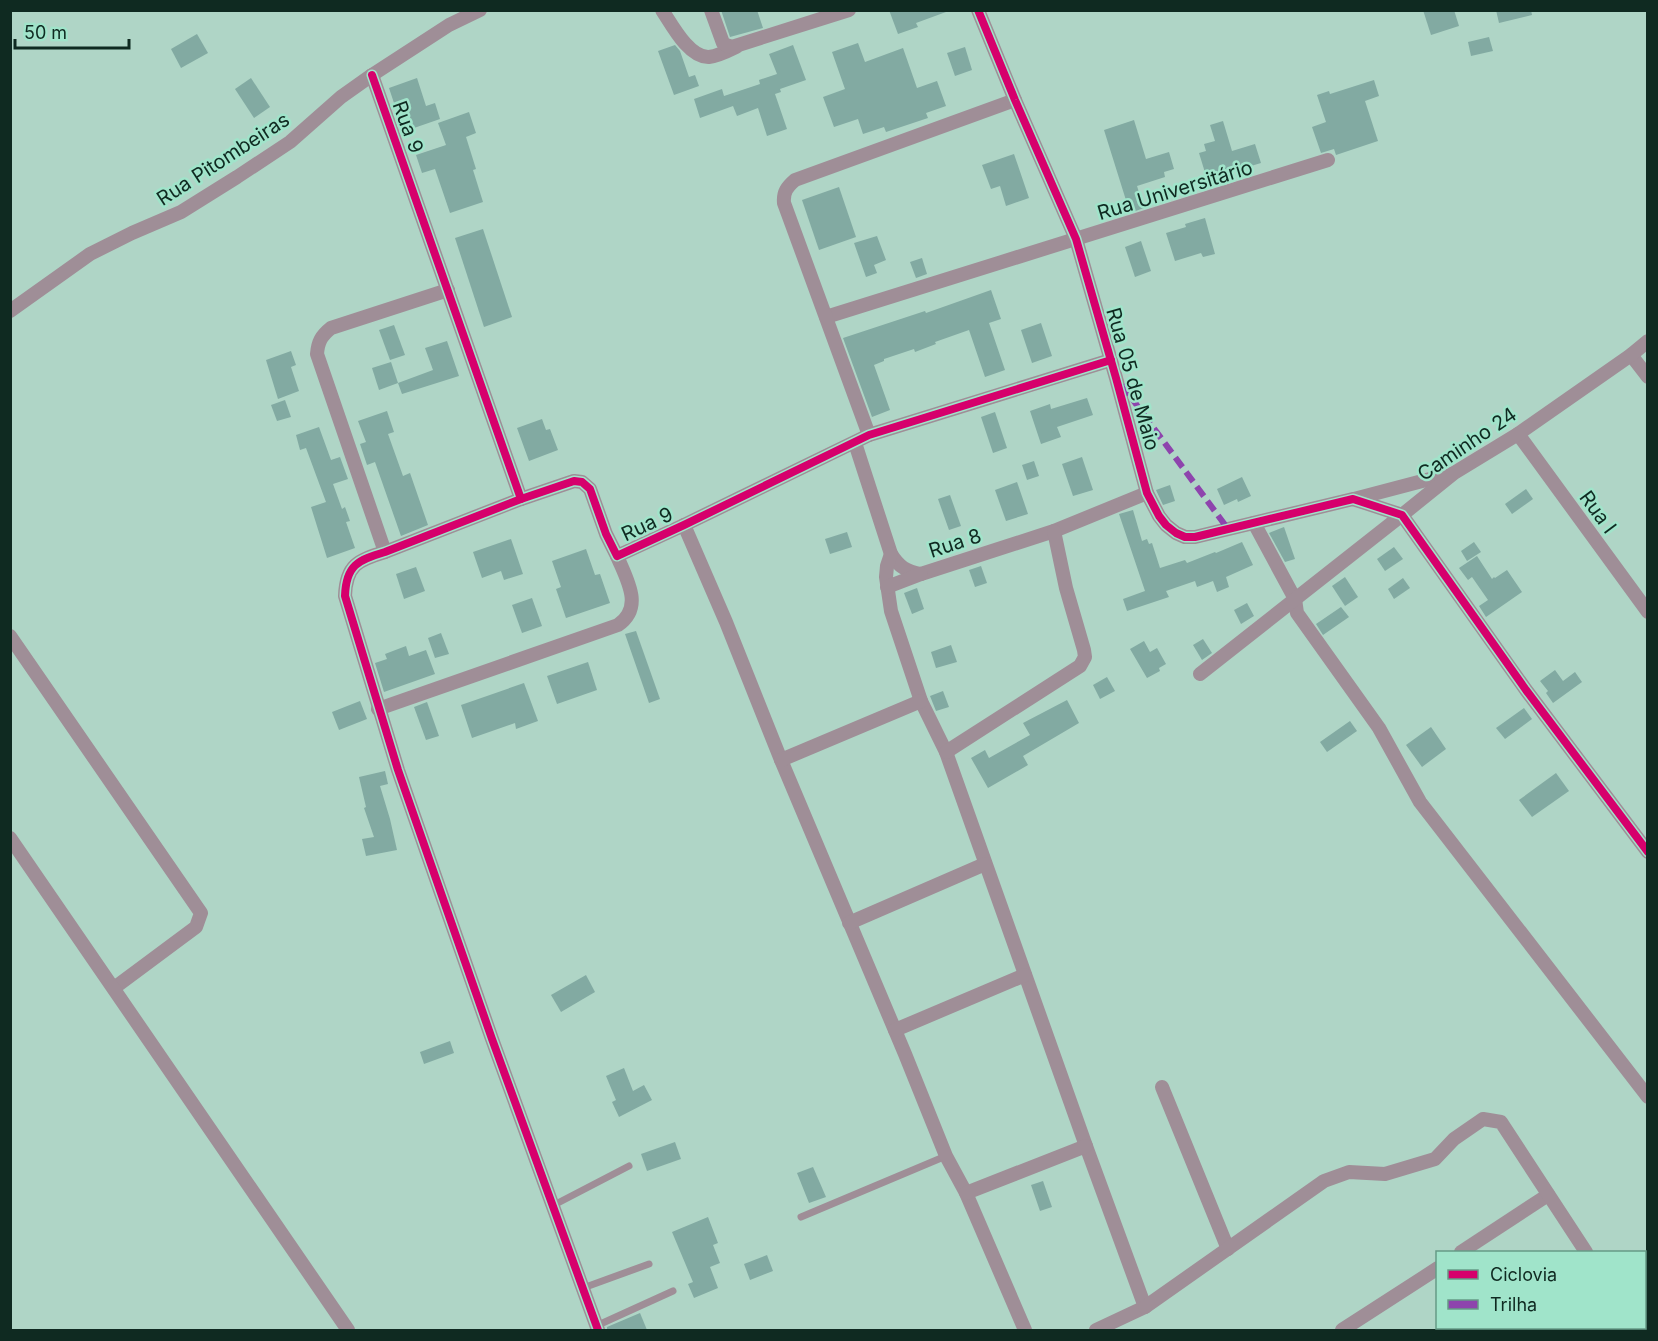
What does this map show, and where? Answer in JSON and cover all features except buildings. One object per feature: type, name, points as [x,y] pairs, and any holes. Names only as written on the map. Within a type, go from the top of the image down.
[{"type":"street","name":"Rua Pitombeiras","points":[[10,311],[90,254],[132,232],[181,212],[290,142],[341,97],[372,75],[449,25],[480,10]]},
{"type":"street","points":[[662,10],[693,52],[708,57],[849,10]]},
{"type":"street","points":[[711,10],[723,43],[729,47],[736,47]]},
{"type":"street","name":"Rua 05 de Maio","points":[[978,10],[1076,239],[1112,360],[1147,493],[1166,525],[1185,537],[1195,537],[1454,472]]},
{"type":"street","name":"Rua 9","points":[[372,75],[521,499],[574,481],[582,483],[590,489],[606,534],[617,556],[869,435],[1112,360]]},
{"type":"street","points":[[869,435],[783,195],[788,185],[795,180],[1015,100]]},
{"type":"street","name":"Rua Universitário","points":[[826,317],[1328,160]]},
{"type":"street","points":[[385,552],[317,354],[318,342],[331,328],[448,290]]},
{"type":"street","name":"Caminho 24","points":[[1200,674],[1454,472],[1518,434],[1631,355],[1647,341]]},
{"type":"street","points":[[1631,355],[1647,377]]},
{"type":"street","name":"Rua I","points":[[1518,434],[1647,612]]},
{"type":"street","points":[[855,443],[891,554],[887,566],[887,587],[891,611],[921,701],[946,752],[1145,1307]]},
{"type":"street","name":"Rua 8","points":[[891,554],[902,569],[921,574],[1054,531],[1147,493]]},
{"type":"street","points":[[521,499],[385,552],[366,557],[351,568],[345,585],[345,596],[378,709],[488,1028],[597,1328]]},
{"type":"street","points":[[1353,499],[1402,515],[1526,690],[1647,852]]},
{"type":"street","points":[[1254,523],[1295,599],[1297,613],[1379,728],[1420,802],[1647,1097]]},
{"type":"street","points":[[684,525],[946,1156],[966,1193],[1025,1330]]},
{"type":"street","points":[[946,752],[1084,662],[1084,650],[1066,588],[1054,531]]},
{"type":"street","points":[[378,709],[618,626],[625,621],[633,603],[617,556]]},
{"type":"street","points":[[887,587],[921,574]]},
{"type":"street","points":[[10,636],[201,914],[196,927],[114,988]]},
{"type":"street","points":[[781,760],[921,701]]},
{"type":"street","points":[[10,838],[348,1330]]},
{"type":"street","points":[[849,923],[985,864]]},
{"type":"street","points":[[895,1030],[1025,975]]},
{"type":"street","points":[[1162,1087],[1228,1249]]},
{"type":"street","points":[[1096,1330],[1145,1307],[1324,1181],[1348,1172],[1385,1173],[1436,1159],[1454,1139],[1483,1119],[1501,1122],[1585,1251]]},
{"type":"street","points":[[966,1193],[1086,1146]]},
{"type":"street","points":[[1463,1251],[1548,1195]]},
{"type":"street","points":[[1342,1330],[1436,1269]]},
{"type":"lane","points":[[801,1217],[946,1156]]},
{"type":"lane","points":[[552,1206],[629,1166]]},
{"type":"lane","points":[[583,1288],[649,1264]]},
{"type":"lane","points":[[597,1328],[673,1291]]},
{"type":"marked path","points":[[1122,385],[1228,529]]},
{"type":"cycle path","points":[[978,10],[1076,239],[1147,493],[1166,525],[1185,537],[1195,537],[1353,499],[1402,515],[1526,690],[1648,852]]},
{"type":"cycle path","points":[[372,75],[521,499],[574,481],[582,482],[590,489],[606,534],[617,556],[869,435],[1111,360]]},
{"type":"cycle path","points":[[521,499],[361,561],[355,565],[348,577],[345,596],[398,770],[492,1039],[598,1330]]}]
